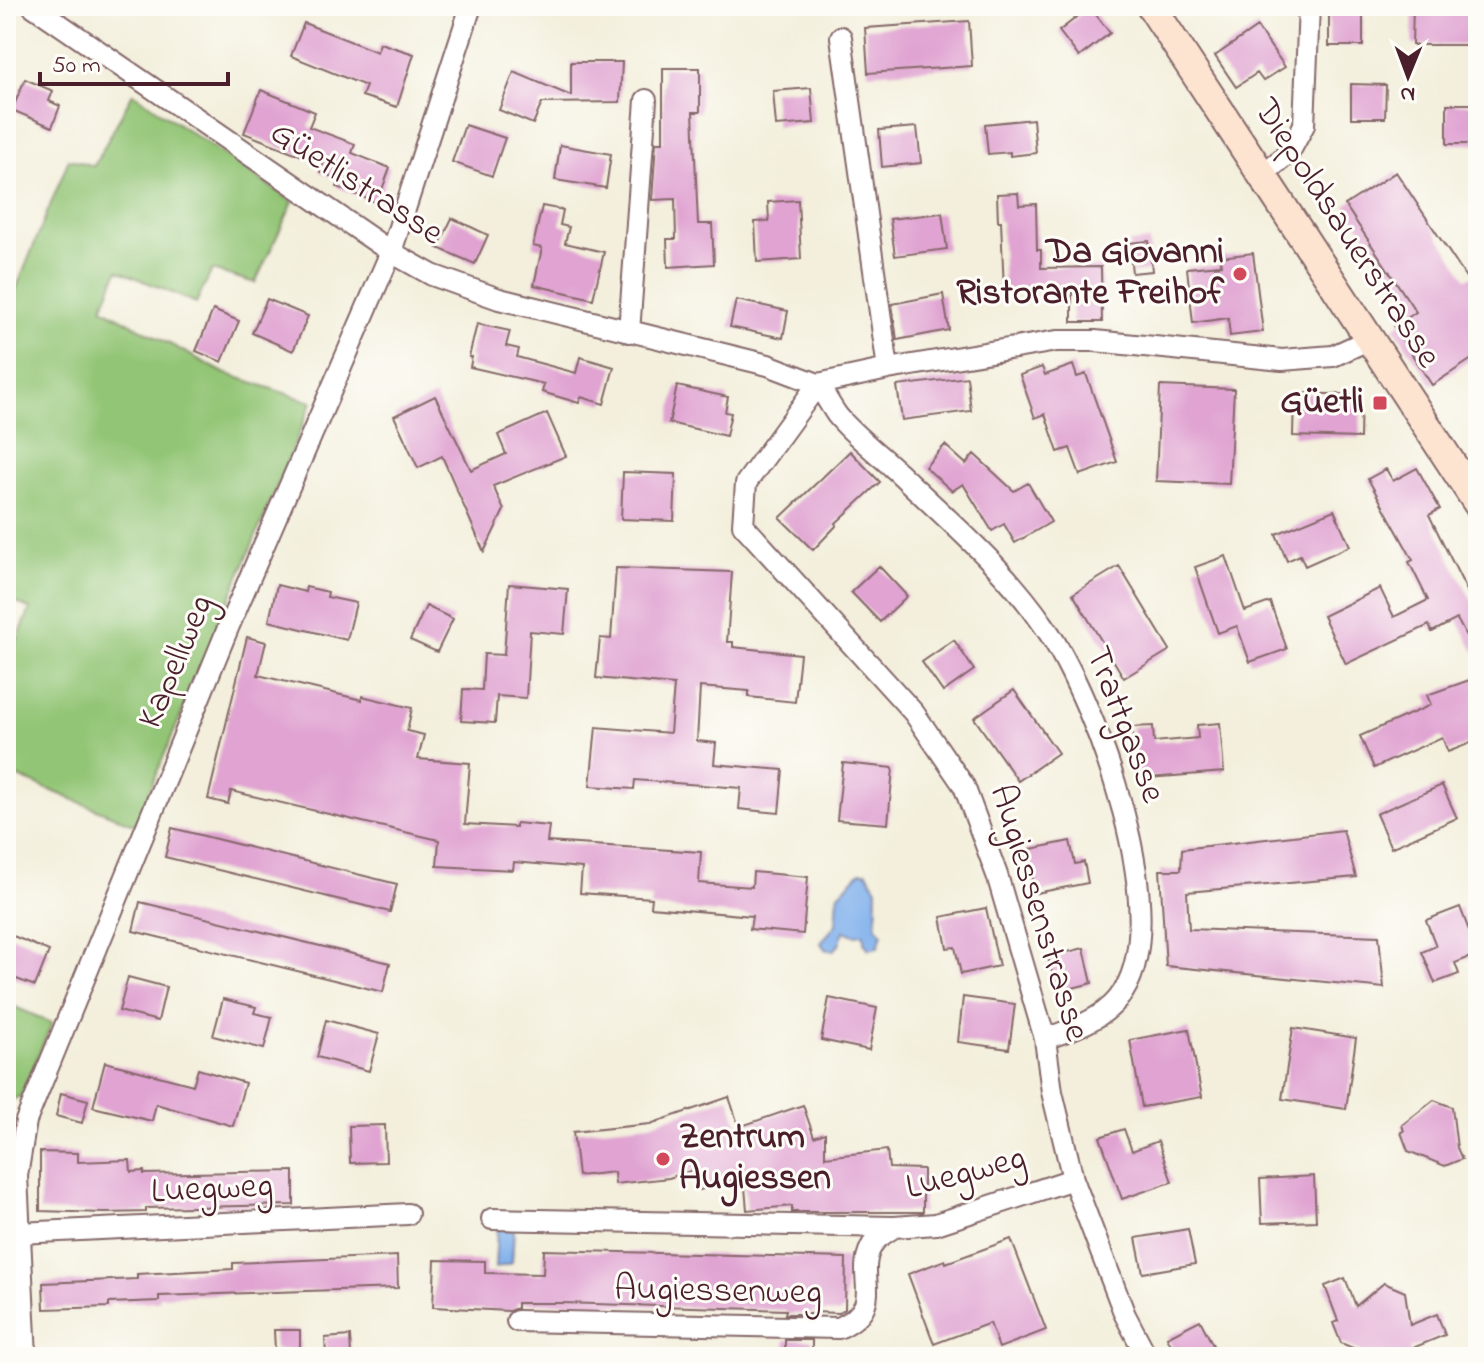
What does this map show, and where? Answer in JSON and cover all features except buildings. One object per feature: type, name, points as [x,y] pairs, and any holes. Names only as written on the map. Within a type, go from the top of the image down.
[{"type":"main road","name":"Diepoldsauerstrasse","points":[[1151,6],[1478,504]]},
{"type":"street","name":"Güetlistrasse","points":[[33,6],[391,252],[432,275],[499,299],[768,365],[818,384]]},
{"type":"street","name":"Kapellweg","points":[[26,1357],[17,1176],[26,1121],[228,628],[391,252],[471,6]]},
{"type":"street","points":[[1263,174],[1289,153],[1304,125],[1309,6]]},
{"type":"street","points":[[841,37],[888,369]]},
{"type":"street","points":[[629,332],[646,100]]},
{"type":"street","points":[[818,384],[1057,341],[1095,341],[1282,360],[1333,356],[1368,340]]},
{"type":"street","name":"Augiessenstrasse","points":[[818,384],[746,483],[743,525],[914,713],[964,786],[997,875],[1045,1039],[1052,1092],[1073,1179],[1125,1315],[1147,1357]]},
{"type":"street","name":"Trattgasse","points":[[818,384],[838,416],[994,562],[1046,627],[1080,688],[1106,751],[1126,818],[1137,888],[1136,964],[1119,998],[1108,1009],[1073,1029],[1045,1039]]},
{"type":"street","name":"Luegweg","points":[[492,1219],[894,1227],[936,1224],[1073,1179]]},
{"type":"street","name":"Luegweg","points":[[19,1233],[408,1214]]},
{"type":"street","name":"Augiessenweg","points":[[517,1321],[839,1328],[856,1320],[866,1306],[868,1255],[876,1240],[894,1227]]},
{"type":"green space","points":[[133,93],[293,202],[255,283],[212,270],[196,303],[118,270],[102,308],[224,373],[312,402],[135,825],[6,772],[6,668],[30,609],[6,597],[6,314],[69,159],[94,166]]},
{"type":"green space","points":[[6,1003],[52,1023],[21,1096],[6,1102]]},
{"type":"water","points":[[860,872],[867,872],[877,889],[876,926],[882,933],[878,947],[869,949],[864,943],[864,934],[854,935],[844,931],[833,951],[825,949],[821,943],[836,924],[838,895]]},
{"type":"water","points":[[497,1229],[514,1230],[512,1263],[495,1268]]},
{"type":"place","name":"Da Giovanni Ristorante Freihof","points":[[1240,274]]},
{"type":"place","name":"Güetli","points":[[1380,403]]},
{"type":"place","name":"Zentrum Augiessen","points":[[663,1159]]}]
